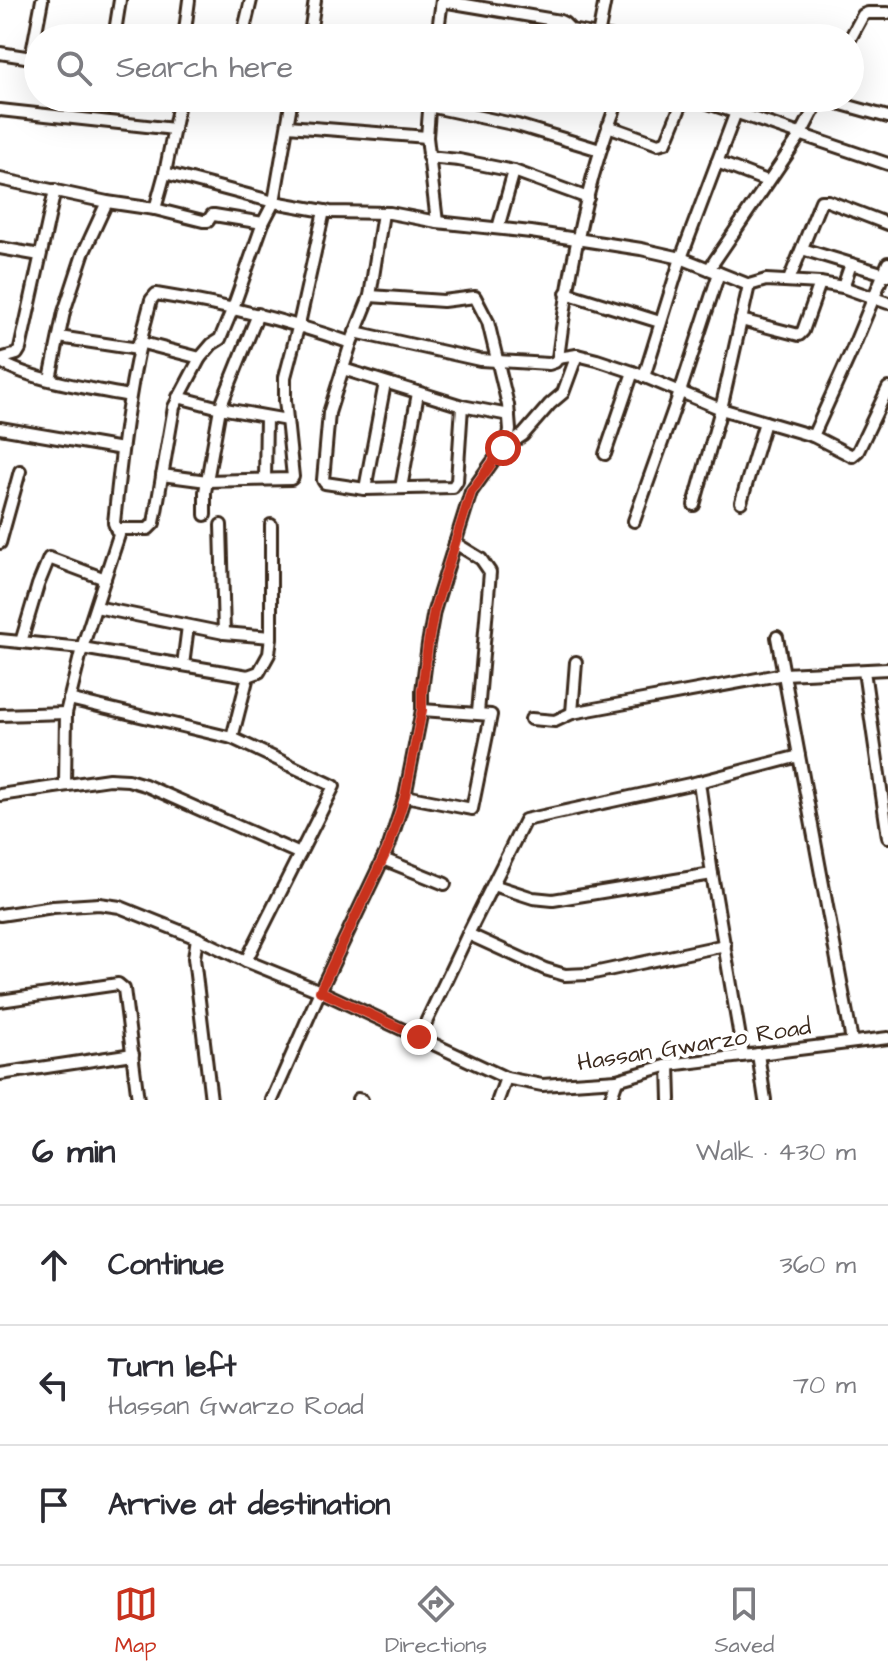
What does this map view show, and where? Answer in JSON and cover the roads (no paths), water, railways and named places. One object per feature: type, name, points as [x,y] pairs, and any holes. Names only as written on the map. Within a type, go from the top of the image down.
[{"type":"street","points":[[39,24],[42,0]]},
{"type":"street","points":[[116,24],[120,0]]},
{"type":"street","points":[[186,24],[189,0]]},
{"type":"street","points":[[245,24],[251,0]]},
{"type":"street","points":[[311,24],[315,0]]},
{"type":"street","points":[[439,24],[442,0],[565,24]]},
{"type":"street","points":[[600,24],[605,0]]},
{"type":"street","points":[[858,24],[868,13],[888,13]]},
{"type":"street","points":[[0,53],[24,56]]},
{"type":"street","points":[[0,110],[174,129]]},
{"type":"street","points":[[864,110],[888,117]]},
{"type":"street","points":[[155,209],[177,112]]},
{"type":"street","points":[[117,532],[148,529],[154,523],[174,407],[200,358],[220,339],[233,308],[263,223],[274,202],[290,112]]},
{"type":"street","points":[[428,112],[428,157],[437,222]]},
{"type":"street","points":[[467,112],[600,150]]},
{"type":"street","points":[[65,785],[66,713],[82,648],[115,548],[117,532],[114,523],[129,396],[138,345],[151,300],[156,294],[233,308],[353,338],[480,360],[555,362],[578,239],[600,150],[614,112]]},
{"type":"street","points":[[608,126],[663,144],[678,112]]},
{"type":"street","points":[[736,112],[888,164]]},
{"type":"street","points":[[634,521],[680,392],[714,271],[813,112]]},
{"type":"street","points":[[644,377],[681,258],[739,113]]},
{"type":"street","points":[[288,126],[427,137]]},
{"type":"street","points":[[428,157],[514,171],[588,198]]},
{"type":"street","points":[[717,162],[767,181]]},
{"type":"street","points":[[498,228],[514,171]]},
{"type":"street","points":[[165,173],[274,202],[324,211],[383,213],[641,249],[681,258],[749,285],[766,280],[820,283],[843,287],[888,303]]},
{"type":"street","points":[[0,179],[206,221],[214,215],[263,223]]},
{"type":"street","points":[[0,360],[17,354],[20,349],[55,190]]},
{"type":"street","points":[[789,280],[821,201],[888,224]]},
{"type":"street","points":[[50,379],[64,312],[83,254],[107,202]]},
{"type":"street","points":[[162,475],[207,481],[293,477],[285,377],[324,211]]},
{"type":"street","points":[[383,213],[370,296],[329,413],[323,480],[329,485],[365,489],[453,487],[462,406]]},
{"type":"street","points":[[0,248],[40,255]]},
{"type":"street","points":[[802,249],[886,275]]},
{"type":"street","points":[[813,436],[886,275],[888,263]]},
{"type":"street","points":[[843,287],[851,264]]},
{"type":"street","points":[[741,320],[799,335],[820,283]]},
{"type":"street","points":[[694,505],[721,409],[749,285]]},
{"type":"street","points":[[566,293],[660,322]]},
{"type":"street","points":[[272,1100],[389,846],[405,796],[422,710],[434,611],[471,492],[508,440],[510,430],[488,322],[475,297],[443,301],[370,296]]},
{"type":"street","points":[[205,515],[205,492],[220,408],[258,314]]},
{"type":"street","points":[[59,337],[138,345],[200,358]]},
{"type":"street","points":[[558,358],[577,355],[633,372],[721,409],[813,436],[852,456],[888,388]]},
{"type":"street","points":[[508,440],[523,435],[563,393],[577,355]]},
{"type":"street","points":[[0,360],[18,370],[50,379],[129,396]]},
{"type":"street","points":[[343,369],[462,406],[509,415]]},
{"type":"street","points":[[605,454],[633,372]]},
{"type":"street","points":[[365,489],[385,383]]},
{"type":"street","points":[[401,488],[418,393]]},
{"type":"street","points":[[178,397],[287,420]]},
{"type":"street","points":[[265,479],[266,417]]},
{"type":"street","points":[[741,502],[765,422]]},
{"type":"street","points":[[0,428],[122,449]]},
{"type":"street","points":[[0,543],[20,471]]},
{"type":"street","points":[[221,525],[224,633]]},
{"type":"street","points":[[0,640],[82,648],[248,676],[259,672],[269,654],[271,637],[271,525]]},
{"type":"street","points":[[455,543],[481,559],[490,572],[478,713]]},
{"type":"street","points":[[21,642],[49,558],[105,579]]},
{"type":"street","points":[[96,607],[224,633],[271,637]]},
{"type":"street","points":[[183,665],[188,626]]},
{"type":"street","points":[[777,637],[852,1041]]},
{"type":"street","points":[[572,713],[576,662]]},
{"type":"street","points":[[531,719],[555,721],[572,713],[784,674],[888,669]]},
{"type":"street","points":[[864,671],[888,837]]},
{"type":"street","points":[[232,738],[248,676]]},
{"type":"street","points":[[69,699],[232,738],[334,786],[246,961]]},
{"type":"street","points":[[405,796],[473,808],[491,716],[422,710]]},
{"type":"street","points":[[0,715],[66,713]]},
{"type":"street","points":[[419,1037],[525,820],[699,782],[799,756]]},
{"type":"street","points":[[0,795],[109,779],[128,780],[300,854]]},
{"type":"street","points":[[699,782],[743,1055]]},
{"type":"street","points":[[383,859],[445,884]]},
{"type":"street","points":[[493,885],[533,898],[553,900],[712,874]]},
{"type":"street","name":"Hassan Gwarzo Road","points":[[0,915],[53,907],[99,904],[120,907],[320,991],[506,1078],[542,1085],[617,1080],[669,1065],[888,1038]]},
{"type":"street","points":[[468,934],[565,975],[589,974],[725,945]]},
{"type":"street","points":[[197,938],[194,958],[211,1100]]},
{"type":"street","points":[[0,1001],[118,984],[124,989],[138,1100]]},
{"type":"street","points":[[0,1074],[133,1054]]},
{"type":"street","points":[[758,1054],[765,1100]]},
{"type":"street","points":[[669,1065],[670,1100]]},
{"type":"street","points":[[498,1100],[506,1078]]},
{"type":"street","points":[[610,1100],[617,1080]]}]
